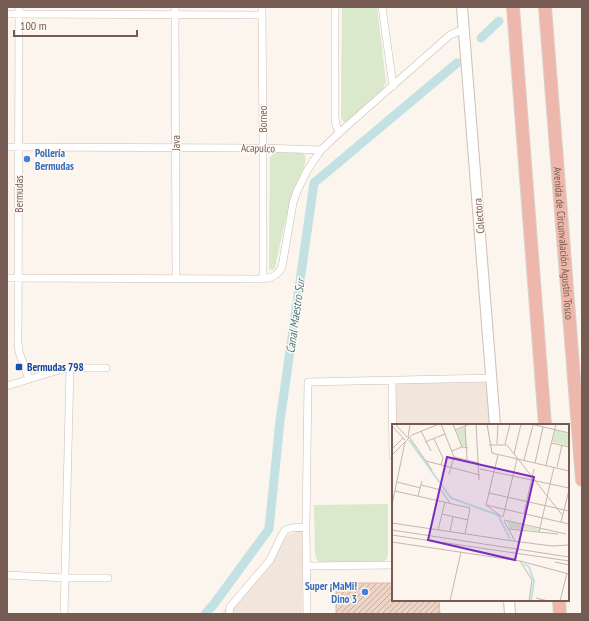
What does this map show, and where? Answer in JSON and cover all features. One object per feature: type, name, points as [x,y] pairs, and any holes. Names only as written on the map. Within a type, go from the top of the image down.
[{"type":"highway","points":[[513,7],[545,424]]},
{"type":"highway","name":"Avenida de Circunvalación Agustín Tosco","points":[[545,7],[582,480]]},
{"type":"highway","points":[[559,601],[560,614]]},
{"type":"street","points":[[8,15],[15,7]]},
{"type":"street","name":"Borneo","points":[[262,7],[263,279]]},
{"type":"street","points":[[335,7],[335,118],[339,133]]},
{"type":"street","points":[[382,7],[393,86]]},
{"type":"street","name":"Colectora","points":[[462,7],[495,424]]},
{"type":"street","points":[[8,15],[19,10],[175,11],[262,15]]},
{"type":"street","name":"Bermudas","points":[[19,10],[18,343],[19,352],[29,379]]},
{"type":"street","name":"Java","points":[[175,11],[176,278]]},
{"type":"street","points":[[7,278],[263,279],[273,277],[282,267],[293,203],[297,191],[308,169],[321,150],[450,35],[464,29]]},
{"type":"street","name":"Acapulco","points":[[7,147],[263,148],[321,150]]},
{"type":"street","points":[[64,614],[70,368]]},
{"type":"street","points":[[7,386],[62,369],[106,368]]},
{"type":"street","points":[[307,614],[306,527],[308,382],[492,378]]},
{"type":"street","points":[[392,380],[393,424]]},
{"type":"street","points":[[229,614],[230,607],[270,560],[285,530],[306,527]]},
{"type":"street","points":[[307,566],[392,565]]},
{"type":"street","points":[[7,575],[65,578],[108,578]]},
{"type":"street","points":[[509,601],[510,614]]},
{"type":"shaded area","points":[[489,382],[492,424],[396,424],[396,383]]},
{"type":"shaded area","points":[[303,530],[302,614],[221,614],[288,535]]},
{"type":"green space","points":[[342,7],[377,7],[386,82],[383,89],[349,121],[344,122],[341,118]]},
{"type":"green space","points":[[277,152],[302,153],[305,155],[305,158],[302,172],[290,203],[275,268],[272,270],[269,269],[270,158]]},
{"type":"green space","points":[[388,504],[387,559],[383,562],[319,562],[315,554],[314,505]]},
{"type":"building","name":"Super ¡MaMi! Dino 3","points":[[336,583],[392,583],[392,601],[439,601],[440,614],[336,614]]},
{"type":"waterway","name":"Canal Maestro Sur","points":[[481,38],[499,21]]},
{"type":"waterway","name":"Canal Maestro Sur","points":[[205,614],[269,529],[280,421],[314,183],[457,63]]},
{"type":"place","name":"Pollería Bermudas","points":[[27,159]]},
{"type":"place","name":"Bermudas 798","points":[[19,367]]},
{"type":"place","name":"Super ¡MaMi! Dino 3","points":[[365,592]]}]
